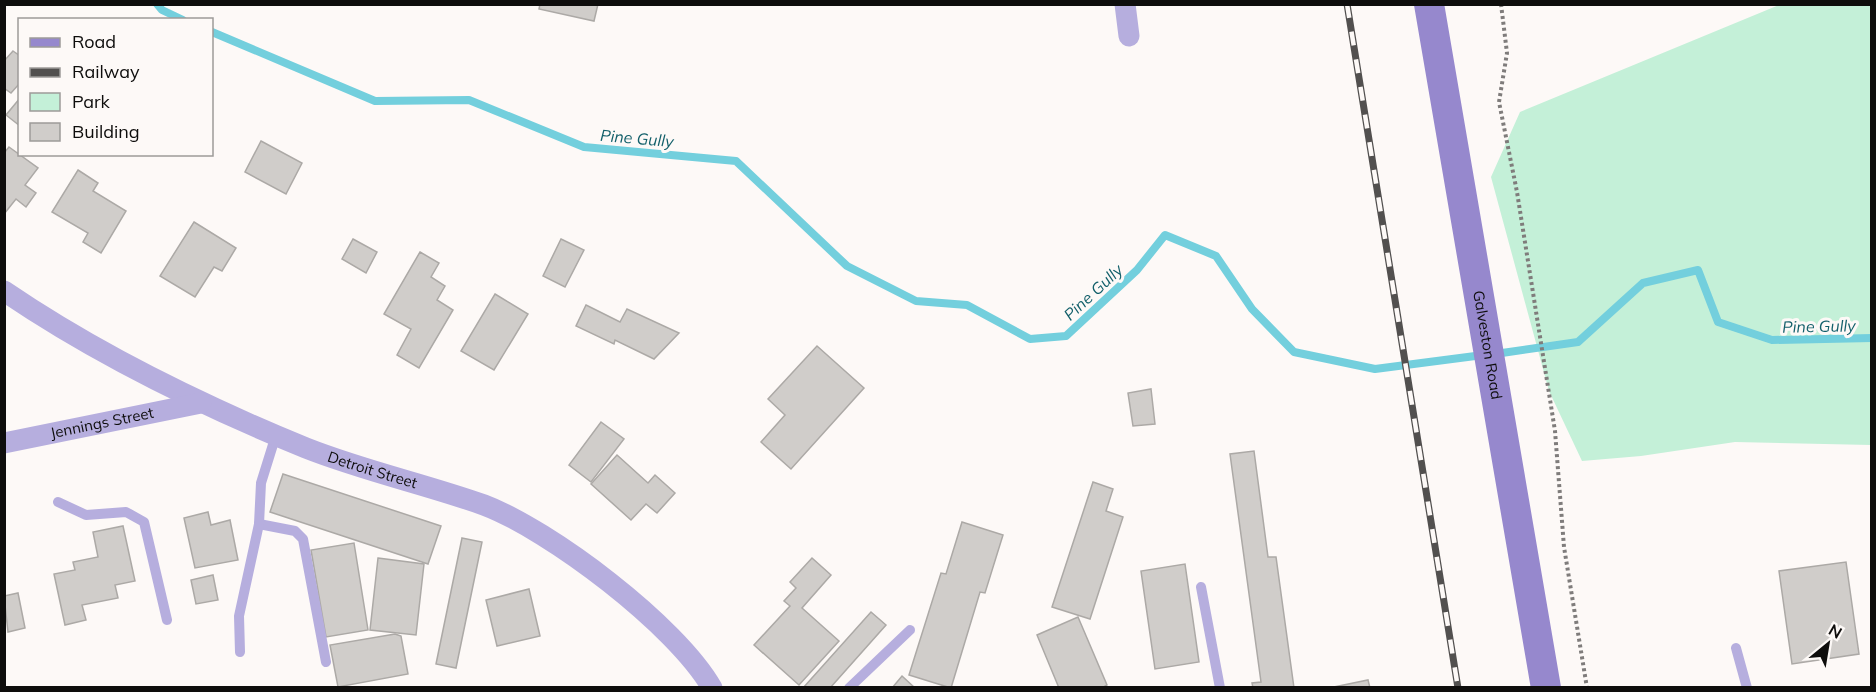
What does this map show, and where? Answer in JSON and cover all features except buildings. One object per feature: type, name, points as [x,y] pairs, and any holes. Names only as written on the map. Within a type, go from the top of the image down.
[{"type":"main road","name":"Galveston Road","points":[[1429,4],[1546,687]]},
{"type":"street","points":[[1125,4],[1129,36]]},
{"type":"street","name":"Detroit Street","points":[[4,291],[53,324],[201,403],[310,449],[485,506],[535,530],[596,573],[662,626],[712,687]]},
{"type":"street","name":"Jennings Street","points":[[4,443],[201,403]]},
{"type":"lane","points":[[240,652],[239,616],[259,524],[261,483],[276,435]]},
{"type":"lane","points":[[58,502],[86,515],[126,512],[144,522],[166,620]]},
{"type":"lane","points":[[259,524],[295,531],[303,539],[326,662]]},
{"type":"lane","points":[[1201,587],[1220,687]]},
{"type":"lane","points":[[849,687],[910,630]]},
{"type":"lane","points":[[1736,648],[1747,687]]},
{"type":"path","points":[[1501,4],[1507,53],[1499,102],[1517,192],[1555,432],[1564,547],[1587,687]]},
{"type":"green space","points":[[1779,5],[1871,5],[1871,445],[1735,442],[1641,456],[1582,461],[1549,391],[1491,177],[1520,112]]},
{"type":"waterway","name":"Pine Gully","points":[[157,4],[162,10],[179,18]]},
{"type":"waterway","name":"Pine Gully","points":[[213,32],[375,101],[469,100],[584,147],[736,161],[847,266],[916,301],[967,305],[1030,339],[1066,336],[1137,270],[1165,235],[1216,256],[1252,309],[1294,352],[1375,369],[1483,355]]},
{"type":"waterway","name":"Pine Gully","points":[[1495,354],[1578,342],[1643,283],[1698,270],[1718,322],[1772,340],[1872,338]]},
{"type":"railway","points":[[1347,4],[1458,688]]}]
